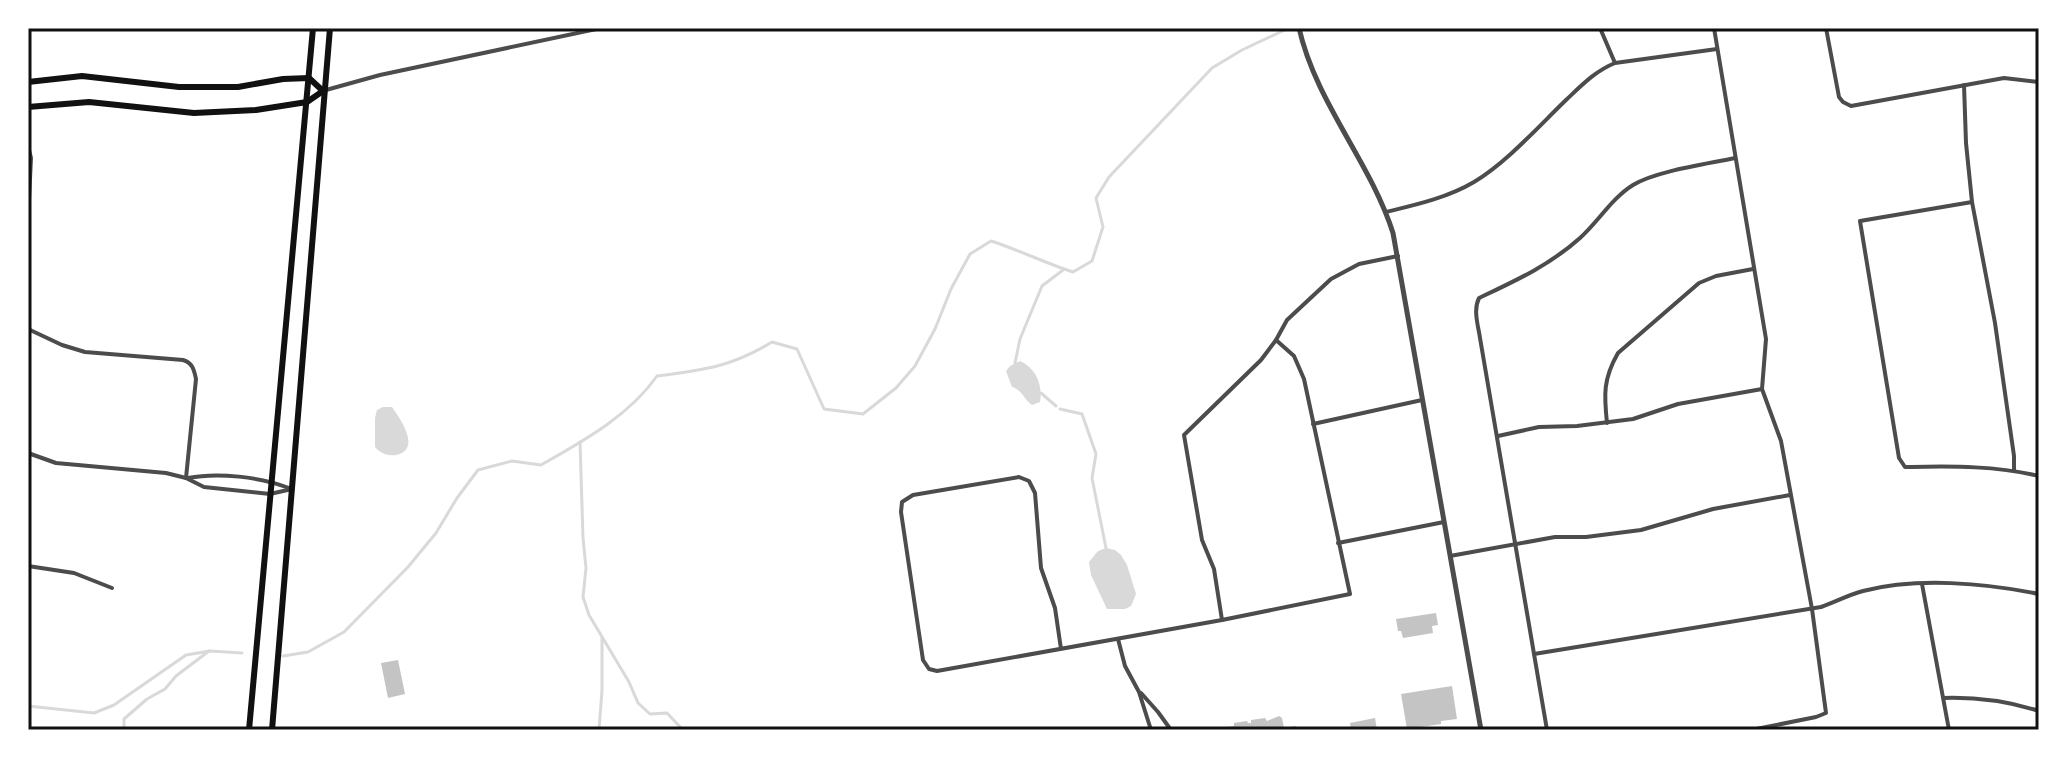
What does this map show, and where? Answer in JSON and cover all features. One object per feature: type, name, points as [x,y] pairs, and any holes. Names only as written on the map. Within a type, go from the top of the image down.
[{"type":"main road","points":[[249,730],[313,28]]},
{"type":"main road","points":[[272,730],[330,28]]},
{"type":"main road","points":[[28,82],[82,76],[179,87],[238,87],[309,78],[323,91]]},
{"type":"main road","points":[[28,107],[89,102],[194,113],[256,110],[307,102],[323,91]]},
{"type":"street","points":[[323,91],[380,75],[601,28]]},
{"type":"street","points":[[1299,28],[1323,95],[1386,212],[1398,256],[1481,730]]},
{"type":"street","points":[[1600,28],[1615,63]]},
{"type":"street","points":[[1714,28],[1766,339],[1762,389],[1781,441],[1812,609],[1826,713],[1751,730]]},
{"type":"street","points":[[1826,28],[1839,97],[1851,106],[2004,78],[2039,82]]},
{"type":"street","points":[[1386,212],[1434,199],[1474,182],[1518,147],[1596,73],[1615,63],[1717,49]]},
{"type":"street","points":[[1964,85],[1972,202],[1995,323],[2014,470]]},
{"type":"street","points":[[28,146],[31,158],[28,220]]},
{"type":"street","points":[[1547,730],[1475,307],[1479,298],[1527,275],[1560,254],[1588,231],[1631,186],[1652,177],[1735,158]]},
{"type":"street","points":[[1972,202],[1860,221],[1899,458],[1905,467],[1977,467],[2039,476]]},
{"type":"street","points":[[1222,620],[1214,569],[1202,540],[1184,435],[1261,360],[1287,320],[1331,279],[1359,264],[1398,256]]},
{"type":"street","points":[[1607,423],[1605,385],[1618,353],[1699,283],[1716,276],[1753,269]]},
{"type":"street","points":[[28,329],[85,352],[189,362],[195,370],[196,379],[186,478]]},
{"type":"street","points":[[1061,649],[1055,608],[1041,568],[1035,493],[1029,481],[1019,477],[913,495],[902,502],[923,660],[929,669],[937,671],[1118,639],[1222,620],[1350,594],[1304,379],[1294,356],[1276,340]]},
{"type":"street","points":[[1496,436],[1539,427],[1607,423],[1642,417],[1678,404],[1762,389]]},
{"type":"street","points":[[1313,424],[1422,400]]},
{"type":"street","points":[[28,453],[56,463],[166,473],[204,487],[270,494],[292,489]]},
{"type":"street","points":[[186,478],[205,475],[271,481],[292,489]]},
{"type":"street","points":[[1450,556],[1555,537],[1586,537],[1641,530],[1713,509],[1790,495]]},
{"type":"street","points":[[1338,543],[1444,522]]},
{"type":"street","points":[[28,566],[74,573],[112,588]]},
{"type":"street","points":[[1534,654],[1812,609],[1864,591],[1922,584],[1988,585],[2039,594]]},
{"type":"street","points":[[1922,584],[1949,730]]},
{"type":"street","points":[[1118,639],[1125,666],[1139,692],[1151,730]]},
{"type":"street","points":[[1139,692],[1171,730]]},
{"type":"street","points":[[1944,698],[2003,701],[2039,711]]},
{"type":"shaded area","points":[[1020,361],[1037,378],[1040,402],[1032,405],[1012,387],[1006,371]]},
{"type":"shaded area","points":[[392,407],[407,434],[406,449],[397,455],[385,454],[375,447],[375,418],[377,410]]},
{"type":"shaded area","points":[[1106,548],[1115,550],[1127,565],[1136,594],[1131,606],[1125,609],[1107,609],[1091,575],[1089,562],[1098,551]]},
{"type":"building","points":[[1436,613],[1438,625],[1432,626],[1433,633],[1403,638],[1401,631],[1398,631],[1396,619]]},
{"type":"building","points":[[398,660],[405,694],[388,698],[381,663]]},
{"type":"building","points":[[1452,686],[1457,719],[1407,729],[1401,694]]},
{"type":"building","points":[[1279,716],[1284,728],[1296,726],[1296,730],[1218,730],[1234,726],[1234,723],[1251,723],[1251,720],[1265,718],[1267,721]]},
{"type":"building","points":[[1375,718],[1377,730],[1351,730],[1350,723]]},
{"type":"waterway","points":[[283,656],[308,652],[344,632],[408,567],[436,533],[478,470],[512,461],[541,465],[619,415],[657,376],[716,366],[772,342],[797,349],[824,409],[863,414],[896,388],[915,366],[970,254],[991,241],[1073,272],[1092,261],[1103,227],[1096,198],[1109,177],[1212,68],[1289,28]]},
{"type":"waterway","points":[[1017,366],[1020,339],[1042,286],[1063,270]]},
{"type":"waterway","points":[[1041,393],[1056,406]]},
{"type":"waterway","points":[[1060,409],[1082,414],[1096,454],[1092,478],[1106,548]]},
{"type":"waterway","points":[[580,442],[586,568],[583,597],[589,615],[638,703],[650,714],[667,713],[683,730]]},
{"type":"waterway","points":[[599,730],[602,638]]},
{"type":"waterway","points":[[124,730],[124,719],[209,651]]},
{"type":"waterway","points":[[28,706],[94,713],[114,705],[186,655],[210,651],[242,653]]}]
